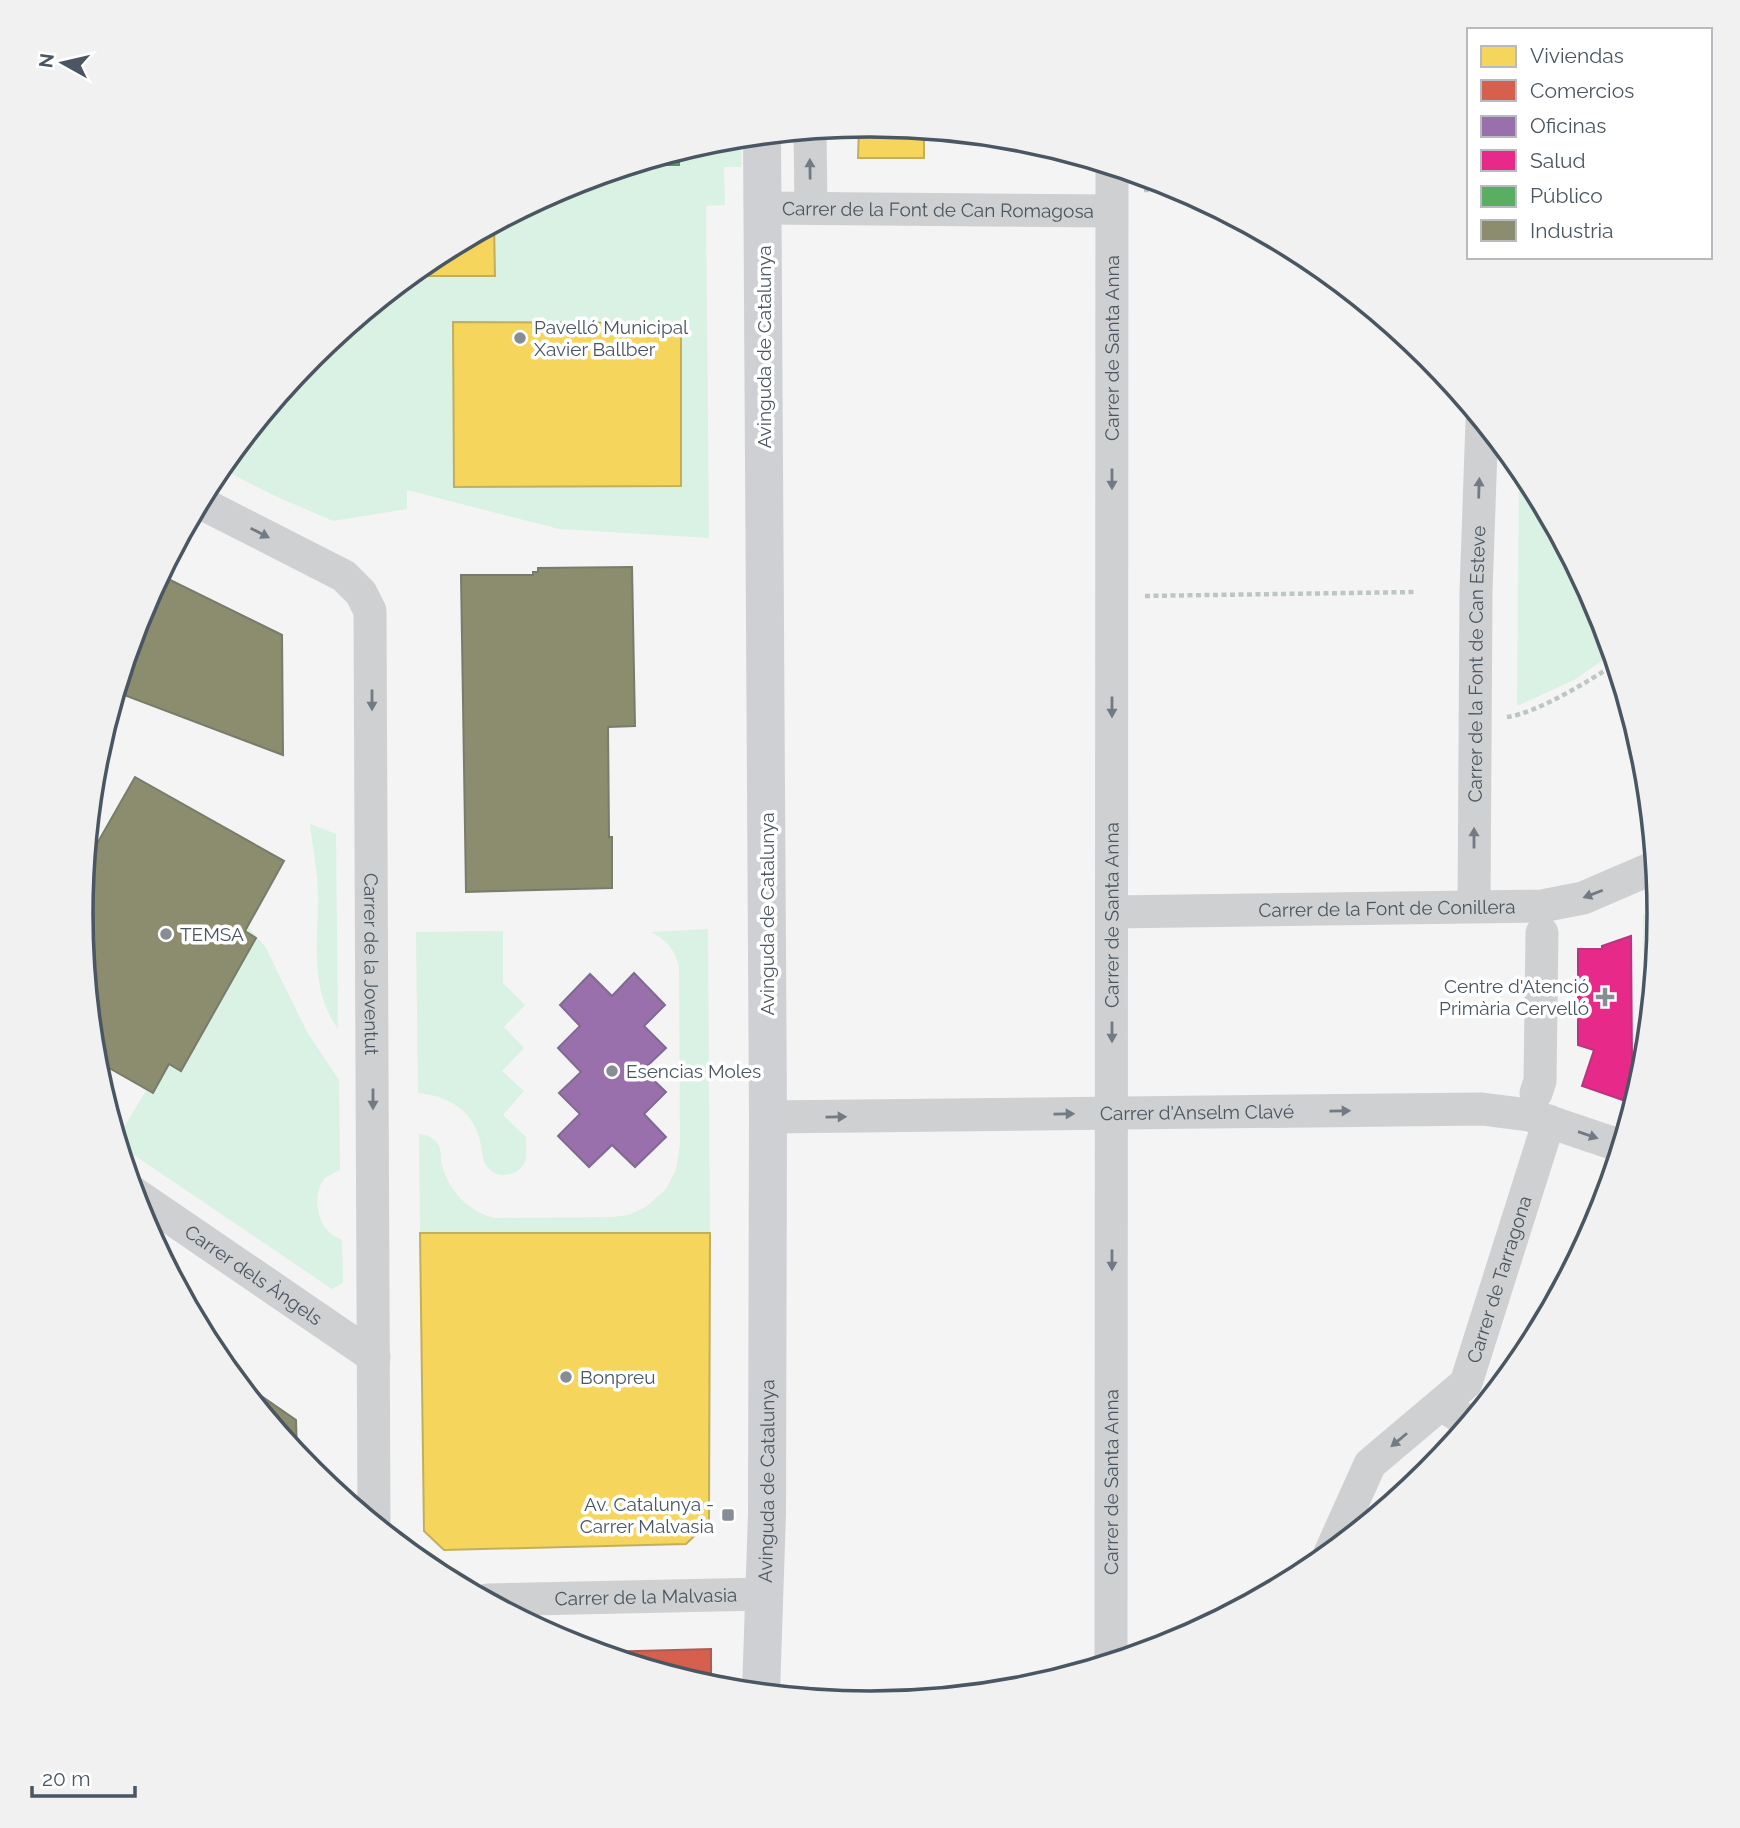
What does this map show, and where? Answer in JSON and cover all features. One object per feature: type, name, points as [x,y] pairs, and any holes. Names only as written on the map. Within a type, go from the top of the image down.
[{"type":"street","points":[[810,139],[811,208]]},
{"type":"street","name":"Avinguda de Catalunya","points":[[761,1684],[767,1501],[768,1117],[762,144]]},
{"type":"street","name":"Carrer de Santa Anna","points":[[1111,1653],[1112,175]]},
{"type":"street","name":"Carrer de la Font de Can Romagosa","points":[[763,208],[1111,211]]},
{"type":"street","name":"Carrer de la Font de Can Esteve","points":[[1474,906],[1482,435]]},
{"type":"street","name":"Carrer de la Joventut","points":[[208,507],[344,576],[361,593],[370,611],[374,1512]]},
{"type":"street","name":"Carrer de la Font de Conillera","points":[[1112,912],[1542,906],[1583,898],[1646,871]]},
{"type":"street","points":[[1542,933],[1540,1081],[1543,1107]]},
{"type":"street","name":"Carrer d'Anselm Clavé","points":[[768,1117],[1482,1109],[1529,1115],[1543,1107],[1613,1142]]},
{"type":"street","name":"Carrer de Tarragona","points":[[1338,1534],[1370,1464],[1466,1383],[1543,1107]]},
{"type":"street","name":"Carrer dels Àngels","points":[[149,1203],[374,1357]]},
{"type":"street","points":[[1441,1405],[1461,1417]]},
{"type":"street","name":"Carrer de la Malvasia","points":[[505,1600],[764,1594]]},
{"type":"path","points":[[1143,190],[1151,190]]},
{"type":"path","points":[[1144,596],[1415,593]]},
{"type":"path","points":[[1475,716],[1510,718],[1586,683],[1608,669]]},
{"type":"green space","name":"Pavelló Municipal Xavier Ballber","points":[[742,148],[741,167],[724,167],[725,205],[706,206],[709,538],[559,529],[407,490],[407,509],[333,521],[230,474],[253,441],[320,364],[397,297],[481,241],[573,196],[669,163]]},
{"type":"green space","points":[[1519,487],[1567,570],[1604,659],[1574,680],[1517,706]]},
{"type":"green space","points":[[310,824],[336,834],[338,1029],[323,1000],[320,984],[317,953],[318,884]]},
{"type":"green space","points":[[1647,912],[1644,989],[1643,914]]},
{"type":"green space","points":[[247,926],[265,946],[307,1032],[339,1080],[340,1170],[325,1178],[318,1197],[324,1226],[342,1240],[343,1283],[332,1289],[131,1153],[123,1129],[147,1089],[169,1064],[180,1070],[256,938],[245,931]]},
{"type":"green space","points":[[708,929],[710,1233],[420,1233],[419,1134],[430,1137],[438,1144],[445,1174],[461,1199],[494,1218],[628,1215],[646,1207],[666,1189],[676,1170],[680,1145],[679,967],[669,946],[651,932]]},
{"type":"green space","points":[[503,931],[503,983],[525,1005],[504,1027],[524,1048],[502,1071],[524,1091],[503,1115],[526,1137],[526,1159],[516,1172],[500,1175],[485,1164],[478,1133],[467,1115],[450,1102],[418,1093],[416,932]]},
{"type":"building: Viviendas","points":[[859,137],[924,138],[924,158],[858,158]]},
{"type":"building: Viviendas","points":[[494,234],[495,276],[427,276]]},
{"type":"building: Viviendas","points":[[453,322],[681,323],[681,486],[454,487]]},
{"type":"building: Viviendas","name":"Bonpreu","points":[[420,1233],[710,1233],[709,1522],[686,1544],[444,1550],[424,1531]]},
{"type":"building: Comercios","points":[[711,1649],[711,1674],[669,1665],[624,1651]]},
{"type":"building: Oficinas","name":"Esencias Moles","points":[[634,973],[665,1005],[644,1026],[666,1048],[643,1070],[666,1092],[644,1114],[666,1137],[635,1167],[612,1145],[589,1167],[558,1136],[580,1114],[559,1093],[581,1072],[558,1048],[580,1026],[560,1005],[590,974],[612,996]]},
{"type":"building: Salud","name":"Centre d'Atenció Primària Cervelló","points":[[1631,936],[1633,1062],[1624,1101],[1582,1086],[1594,1050],[1578,1045],[1578,949],[1602,949],[1602,946]]},
{"type":"building: Público","points":[[679,161],[679,165],[662,165]]},
{"type":"building: Industria","points":[[632,567],[635,726],[608,727],[612,888],[466,892],[461,575],[533,575],[533,572],[538,572],[538,568]]},
{"type":"building: Industria","points":[[169,579],[282,635],[283,755],[124,695],[152,617]]},
{"type":"building: Industria","name":"TEMSA","points":[[135,777],[284,861],[245,931],[256,938],[181,1071],[169,1064],[153,1093],[108,1068],[94,965],[96,846]]},
{"type":"building: Industria","points":[[260,1395],[296,1420],[297,1438]]},
{"type":"place","name":"Pavelló Municipal Xavier Ballber","points":[[520,338]]},
{"type":"place","name":"TEMSA","points":[[166,934]]},
{"type":"place","name":"Centre d'Atenció Primària Cervelló","points":[[1605,997]]},
{"type":"place","name":"Esencias Moles","points":[[612,1071]]},
{"type":"place","name":"Bonpreu","points":[[566,1377]]},
{"type":"place","name":"Av. Catalunya - Carrer Malvasia","points":[[728,1515]]}]
